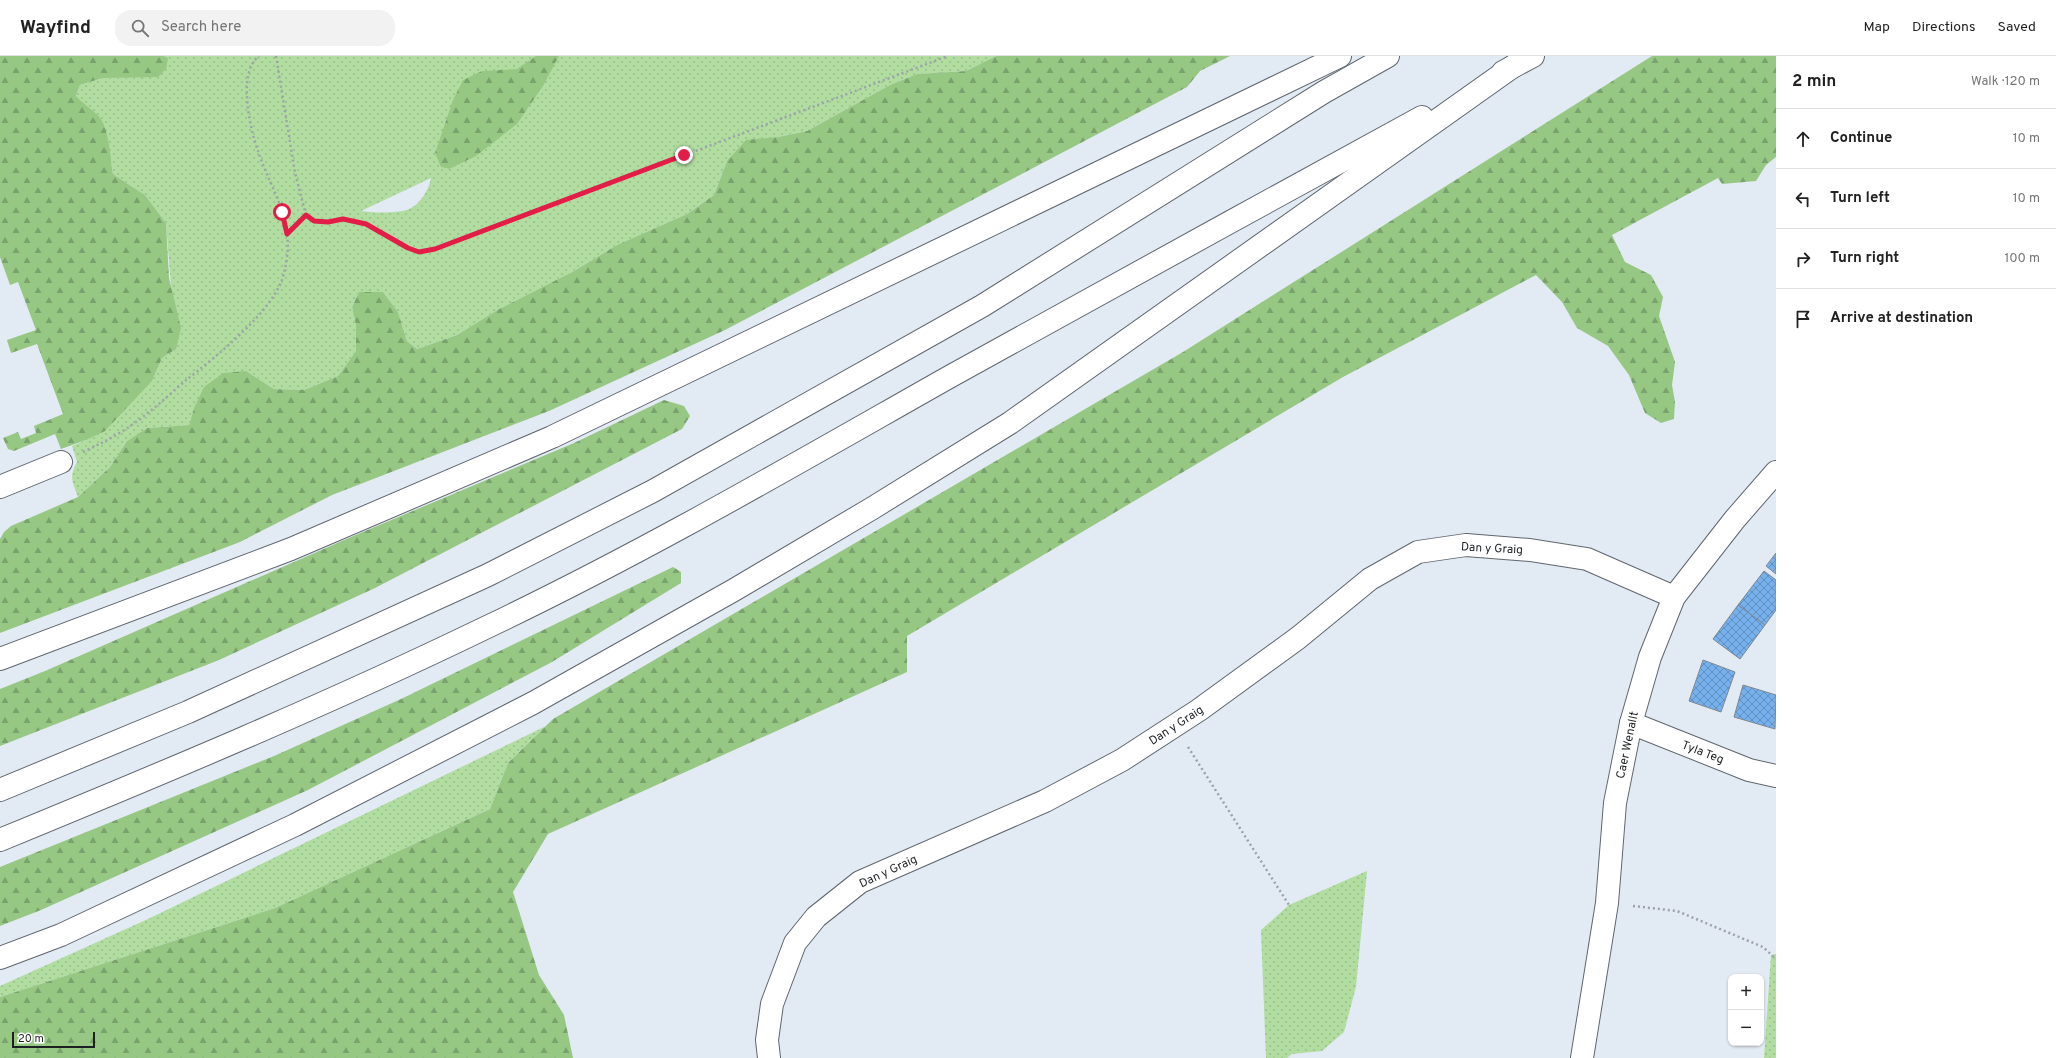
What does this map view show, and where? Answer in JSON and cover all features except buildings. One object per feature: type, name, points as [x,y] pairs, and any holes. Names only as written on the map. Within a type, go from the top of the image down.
[{"type":"main road","points":[[0,659],[291,549],[552,437],[1340,56]]},
{"type":"main road","points":[[0,790],[188,712],[438,598],[488,575],[653,491],[982,306],[1324,92],[1388,56]]},
{"type":"main road","points":[[0,840],[211,753],[485,628],[636,552],[776,477],[958,372],[1524,61]]},
{"type":"main road","points":[[0,958],[62,935],[295,825],[526,706],[734,590],[858,517],[1010,423],[1524,61]]},
{"type":"main road","points":[[0,487],[61,462]]},
{"type":"main road","name":"Caer Wenallt","points":[[1582,1058],[1607,903],[1615,803],[1631,723],[1650,657],[1674,597],[1735,519],[1776,472]]},
{"type":"main road","name":"Dan y Graig","points":[[769,1058],[767,1040],[772,1004],[795,943],[816,917],[860,882],[1046,802],[1122,760],[1175,726],[1298,638],[1370,579],[1418,552],[1466,545],[1530,550],[1587,559],[1674,597]]},
{"type":"main road","name":"Tyla Teg","points":[[1631,723],[1749,770],[1776,776]]},
{"type":"path","points":[[61,462],[98,445],[126,428],[148,412],[234,340],[275,294],[284,275],[288,250],[287,234],[282,212],[257,150],[249,113],[247,88],[248,70],[258,56]]},
{"type":"path","points":[[276,56],[294,173],[306,215],[314,221],[328,222],[343,219],[366,224],[408,248],[419,252],[435,249],[948,56]]},
{"type":"path","points":[[287,234],[306,215]]},
{"type":"path","points":[[1175,726],[1288,905]]},
{"type":"path","points":[[1607,903],[1677,910],[1763,947],[1776,959]]},
{"type":"green space","points":[[0,56],[164,56],[168,58],[166,69],[158,77],[103,78],[80,85],[76,96],[101,119],[104,125],[108,139],[113,174],[145,195],[166,223],[169,278],[181,328],[176,349],[162,358],[152,381],[105,431],[61,449],[55,434],[14,451],[8,449],[3,438],[18,432],[21,439],[36,433],[34,426],[63,414],[37,344],[11,353],[7,340],[36,330],[18,282],[10,285],[0,257]]},
{"type":"green space","points":[[164,56],[554,56],[442,167],[449,169],[559,56],[996,56],[966,71],[917,74],[890,85],[807,131],[778,137],[727,161],[714,195],[687,214],[617,245],[574,271],[499,309],[457,335],[417,349],[407,341],[398,312],[383,292],[359,292],[352,307],[356,325],[356,351],[338,376],[304,390],[274,389],[246,371],[194,408],[189,425],[147,428],[127,441],[110,467],[78,497],[72,479],[77,462],[72,446],[86,440],[152,381],[162,358],[176,349],[166,223],[145,195],[113,174],[107,137],[100,118],[84,106],[76,96],[80,85],[103,78],[127,77],[168,58]],"holes":[[[431,178],[421,199],[411,208],[401,211],[386,212],[361,211]]]},
{"type":"green space","points":[[536,56],[559,56],[543,86],[517,124],[476,156],[449,169],[441,167],[435,153],[453,100],[463,80],[482,71],[517,69]]},
{"type":"green space","points":[[996,56],[1230,56],[1200,71],[1187,87],[725,330],[549,411],[332,495],[240,542],[0,633],[0,539],[4,532],[11,526],[78,497],[110,467],[127,441],[147,428],[189,425],[194,408],[204,387],[223,373],[246,371],[274,389],[304,390],[338,376],[356,351],[356,325],[352,307],[359,292],[383,292],[398,312],[407,341],[417,349],[457,335],[499,309],[574,271],[617,245],[687,214],[714,195],[727,161],[746,140],[778,137],[807,131],[890,85],[917,74],[966,71]]},
{"type":"green space","points":[[1652,56],[1776,56],[1776,157],[1766,165],[1756,181],[1722,184],[1718,178],[1612,235],[1625,262],[1651,275],[1663,297],[1659,316],[1675,362],[1672,385],[1675,402],[1674,419],[1661,423],[1645,413],[1629,375],[1608,346],[1577,328],[1562,302],[1536,275],[1343,377],[907,636],[907,672],[548,834],[513,892],[539,975],[564,1015],[573,1058],[0,1058],[0,997],[275,908],[490,809],[508,763],[553,719],[1183,352]]},
{"type":"green space","points":[[664,400],[684,406],[690,416],[682,429],[375,588],[219,660],[0,746],[0,689],[45,671],[351,537],[574,443]]},
{"type":"green space","points":[[673,567],[681,572],[681,583],[552,662],[308,790],[41,910],[0,926],[0,867],[274,756],[401,699]]},
{"type":"green space","points":[[546,726],[508,763],[490,809],[275,908],[0,997],[0,986],[148,919]]},
{"type":"green space","points":[[1367,871],[1356,987],[1344,1032],[1322,1051],[1292,1054],[1287,1058],[1266,1058],[1261,930],[1289,905]]},
{"type":"green space","points":[[1776,954],[1776,1058],[1764,1058],[1771,955]]},
{"type":"route","points":[[282,212],[287,234],[306,215],[314,221],[328,222],[343,219],[366,224],[408,248],[419,252],[435,249],[684,155]]}]
